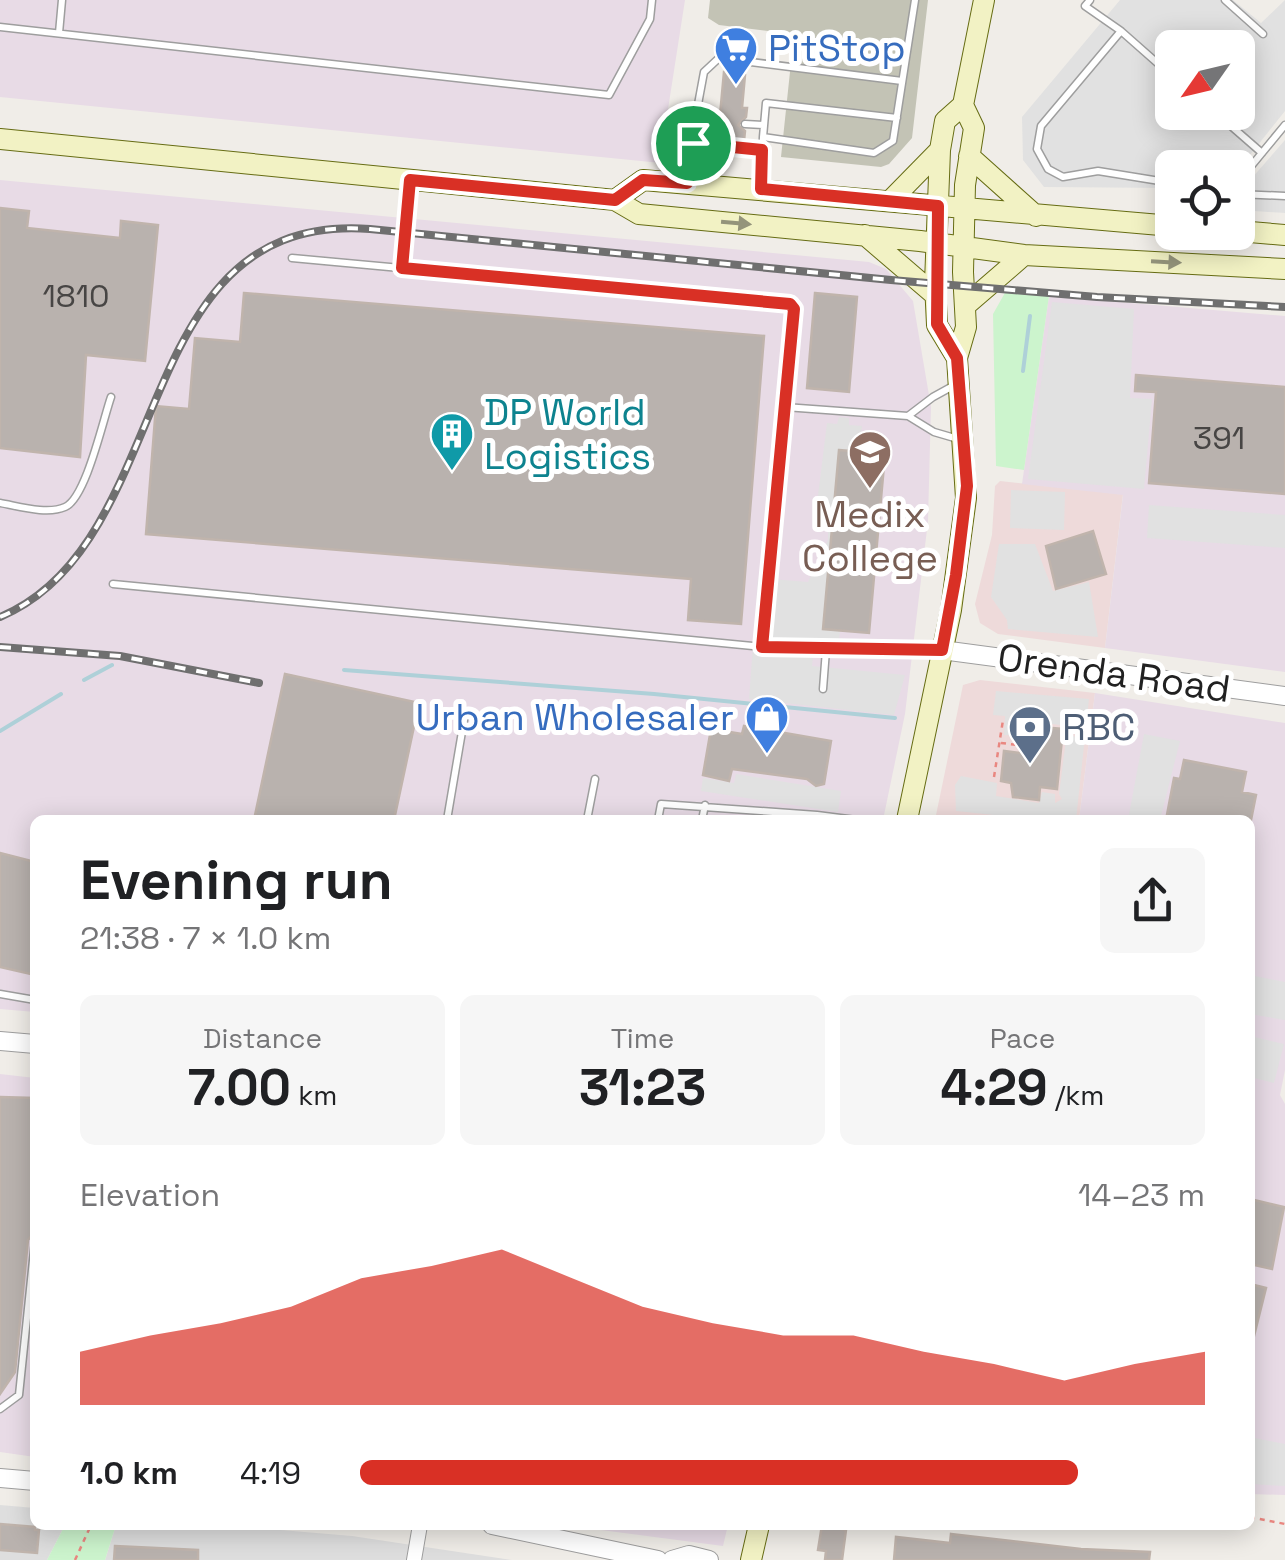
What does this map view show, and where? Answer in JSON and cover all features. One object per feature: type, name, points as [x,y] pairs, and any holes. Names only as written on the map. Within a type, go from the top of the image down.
[{"type":"main road","points":[[908,815],[942,650],[966,498],[957,358],[966,327],[964,209],[974,128],[963,105],[984,0]]},
{"type":"main road","points":[[957,358],[937,324],[936,243],[945,121],[963,105]]},
{"type":"main road","points":[[0,138],[615,200],[639,214],[1024,255],[1285,269]]},
{"type":"main road","points":[[890,200],[940,150]]},
{"type":"main road","points":[[969,156],[1036,216]]},
{"type":"main road","points":[[615,200],[643,180],[1155,225]]},
{"type":"main road","points":[[1255,232],[1285,235]]},
{"type":"main road","points":[[865,236],[935,295]]},
{"type":"main road","points":[[965,306],[1024,255]]},
{"type":"main road","points":[[751,1560],[758,1530]]},
{"type":"street","name":"Orenda Road","points":[[942,650],[1285,696]]},
{"type":"street","points":[[0,1041],[30,1044]]},
{"type":"street","points":[[0,1478],[30,1481]]},
{"type":"street","points":[[414,1560],[419,1530]]},
{"type":"street","points":[[516,1530],[658,1560]]},
{"type":"street","points":[[672,1560],[688,1556],[708,1560]]},
{"type":"lane","points":[[59,33],[62,0]]},
{"type":"lane","points":[[0,28],[609,95],[650,19],[652,0]]},
{"type":"lane","points":[[763,138],[874,153],[893,141],[916,0]]},
{"type":"lane","points":[[1090,0],[1084,6],[1155,61]]},
{"type":"lane","points":[[1224,0],[1264,34]]},
{"type":"lane","points":[[1120,31],[1041,126],[1037,149],[1048,169],[1062,178],[1098,171],[1155,180]]},
{"type":"lane","points":[[687,183],[686,168],[704,72],[719,58],[902,82]]},
{"type":"lane","points":[[761,189],[766,103],[896,118]]},
{"type":"lane","points":[[698,120],[720,122]]},
{"type":"lane","points":[[745,124],[764,125]]},
{"type":"lane","points":[[1255,162],[1285,125]]},
{"type":"lane","points":[[1235,130],[1262,154]]},
{"type":"lane","points":[[693,143],[762,150]]},
{"type":"lane","points":[[402,268],[410,180]]},
{"type":"lane","points":[[1255,195],[1285,196]]},
{"type":"lane","points":[[292,258],[790,304],[794,309],[762,647]]},
{"type":"lane","points":[[908,416],[932,396],[958,384]]},
{"type":"lane","points":[[0,503],[51,510],[66,507],[79,494],[111,397]]},
{"type":"lane","points":[[784,406],[908,416],[934,432],[963,441]]},
{"type":"lane","points":[[113,584],[762,647],[942,650]]},
{"type":"lane","points":[[823,689],[826,650]]},
{"type":"lane","points":[[447,815],[465,714]]},
{"type":"lane","points":[[588,815],[595,779]]},
{"type":"lane","points":[[659,815],[660,804],[790,815]]},
{"type":"lane","points":[[703,815],[704,805]]},
{"type":"lane","points":[[0,994],[30,999]]},
{"type":"lane","points":[[0,1409],[19,1395],[30,1290]]},
{"type":"path","points":[[994,777],[1003,720]]},
{"type":"path","points":[[1000,743],[1028,746]]},
{"type":"path","points":[[1255,1518],[1285,1524]]},
{"type":"path","points":[[74,1560],[89,1530]]},
{"type":"shaded area","points":[[0,0],[685,0],[666,122],[681,165],[0,97]]},
{"type":"shaded area","points":[[710,0],[928,0],[912,138],[889,164],[881,167],[781,157],[794,34],[719,25],[708,18]]},
{"type":"shaded area","points":[[1120,0],[1233,0],[1261,23],[1285,0],[1285,111],[1254,150],[1155,150],[1155,188],[1044,187],[1023,160],[1022,117]]},
{"type":"shaded area","points":[[1285,140],[1285,213],[1255,211],[1255,174]]},
{"type":"shaded area","points":[[0,180],[869,262],[886,269],[913,301],[931,407],[928,521],[905,714],[884,815],[30,815],[30,1012],[0,1009]]},
{"type":"shaded area","points":[[1049,296],[1285,316],[1285,672],[1105,648],[1123,495],[1022,484]]},
{"type":"shaded area","points":[[1052,302],[1134,309],[1130,398],[1152,399],[1144,489],[1028,479]]},
{"type":"shaded area","points":[[839,417],[849,418],[849,425],[862,426],[839,640],[815,639],[812,666],[905,675],[894,715],[749,699],[758,578],[808,582],[828,540],[828,529],[814,528],[827,423],[837,424]]},
{"type":"shaded area","points":[[1000,481],[1123,494],[1105,648],[998,634],[980,623],[975,604],[992,535],[995,486]]},
{"type":"shaded area","points":[[1011,490],[1065,492],[1064,530],[1010,528]]},
{"type":"shaded area","points":[[1149,505],[1285,515],[1285,548],[1147,538]]},
{"type":"shaded area","points":[[999,544],[1035,544],[1053,591],[1089,582],[1098,637],[1008,629],[1007,620],[991,597]]},
{"type":"shaded area","points":[[980,680],[1095,693],[1080,815],[936,815],[963,685]]},
{"type":"shaded area","points":[[996,691],[1089,699],[1077,815],[956,811],[955,785],[961,776],[997,783],[996,796],[1039,803],[1042,792],[1055,794],[1055,803],[1062,799],[1059,794],[1067,732],[1075,737],[1076,727],[1029,721],[1027,736],[1004,735],[1005,716],[993,715]]},
{"type":"shaded area","points":[[1095,693],[1285,723],[1285,1070],[1280,1095],[1285,1104],[1285,1495],[1255,1494],[1255,815],[1080,815]]},
{"type":"shaded area","points":[[1144,734],[1180,741],[1161,815],[1129,815]]},
{"type":"shaded area","points":[[736,774],[841,791],[838,812],[701,791],[703,778],[734,783]]},
{"type":"shaded area","points":[[1255,976],[1285,982],[1285,1020],[1255,1015]]},
{"type":"shaded area","points":[[1255,1037],[1284,1044],[1274,1083],[1255,1078]]},
{"type":"shaded area","points":[[0,1074],[30,1077],[30,1456],[0,1452]]},
{"type":"shaded area","points":[[1255,1438],[1285,1444],[1285,1486],[1255,1484]]},
{"type":"shaded area","points":[[0,1505],[30,1508],[30,1530],[62,1530],[47,1560],[0,1560]]},
{"type":"shaded area","points":[[114,1530],[281,1530],[352,1536],[512,1560],[105,1560]]},
{"type":"shaded area","points":[[601,1530],[727,1530],[723,1546]]},
{"type":"green space","points":[[1006,291],[1049,296],[1024,470],[996,466],[993,314]]},
{"type":"green space","points":[[62,1530],[114,1530],[105,1560],[47,1560]]},
{"type":"building","points":[[724,72],[745,75],[742,108],[747,108],[746,117],[738,125],[745,131],[744,141],[718,139],[719,129],[727,124],[720,115]]},
{"type":"building","points":[[0,208],[29,211],[27,228],[120,238],[121,221],[158,225],[145,361],[86,355],[80,457],[0,448]]},
{"type":"building","name":"DP World Logistics","points":[[244,293],[764,336],[741,624],[688,620],[691,579],[146,534],[156,406],[189,409],[195,338],[240,342]]},
{"type":"building","points":[[815,293],[857,297],[849,392],[807,388]]},
{"type":"building","points":[[1136,375],[1285,387],[1285,494],[1149,483],[1156,392],[1135,391]]},
{"type":"building","points":[[839,450],[885,454],[869,633],[823,629]]},
{"type":"building","points":[[1093,531],[1106,574],[1056,589],[1046,546]]},
{"type":"building","points":[[285,674],[419,703],[395,815],[255,815]]},
{"type":"building","name":"Urban Wholesaler","points":[[744,726],[831,741],[824,784],[816,786],[807,779],[732,769],[729,781],[703,775],[711,729],[742,734]]},
{"type":"building","name":"RBC","points":[[1040,727],[1063,729],[1057,789],[1040,787],[1039,800],[1013,797],[1011,783],[1001,781],[1004,751],[1029,754],[1032,730],[1040,731]]},
{"type":"building","points":[[1184,760],[1246,772],[1242,792],[1256,795],[1252,815],[1167,815],[1174,778],[1180,779]]},
{"type":"building","points":[[0,853],[30,861],[30,974],[0,967]]},
{"type":"building","points":[[0,1097],[30,1098],[30,1238],[15,1372],[0,1394]]},
{"type":"building","points":[[1255,1200],[1284,1207],[1272,1269],[1255,1265]]},
{"type":"building","points":[[1255,1285],[1266,1288],[1255,1332]]},
{"type":"building","points":[[0,1524],[39,1530],[37,1553],[0,1550]]},
{"type":"building","points":[[821,1530],[846,1530],[842,1560],[825,1560],[826,1551],[818,1550]]},
{"type":"building","points":[[951,1534],[1081,1549],[1150,1552],[1149,1560],[894,1560],[896,1537],[950,1543]]},
{"type":"building","points":[[115,1546],[198,1550],[198,1560],[114,1560]]},
{"type":"waterway","points":[[1023,371],[1030,316]]},
{"type":"waterway","points":[[84,680],[112,665]]},
{"type":"waterway","points":[[344,670],[895,718]]},
{"type":"waterway","points":[[0,731],[61,694]]},
{"type":"railway","points":[[0,617],[58,578],[99,522],[193,324],[234,271],[291,237],[370,229],[891,280],[1285,307]]},
{"type":"railway","points":[[0,647],[120,656],[259,683]]},
{"type":"place","name":"PitStop","points":[[736,86]]},
{"type":"place","name":"DP World Logistics","points":[[452,472]]},
{"type":"place","name":"Medix College","points":[[870,490]]},
{"type":"place","name":"Urban Wholesaler","points":[[767,755]]},
{"type":"place","name":"RBC","points":[[1030,765]]},
{"type":"route","points":[[693,143],[762,150],[761,189],[938,206],[937,324],[957,358],[967,486],[942,650],[762,647],[794,309],[790,304],[402,268],[410,180],[615,200],[643,180],[687,183],[686,168],[693,143]]}]
